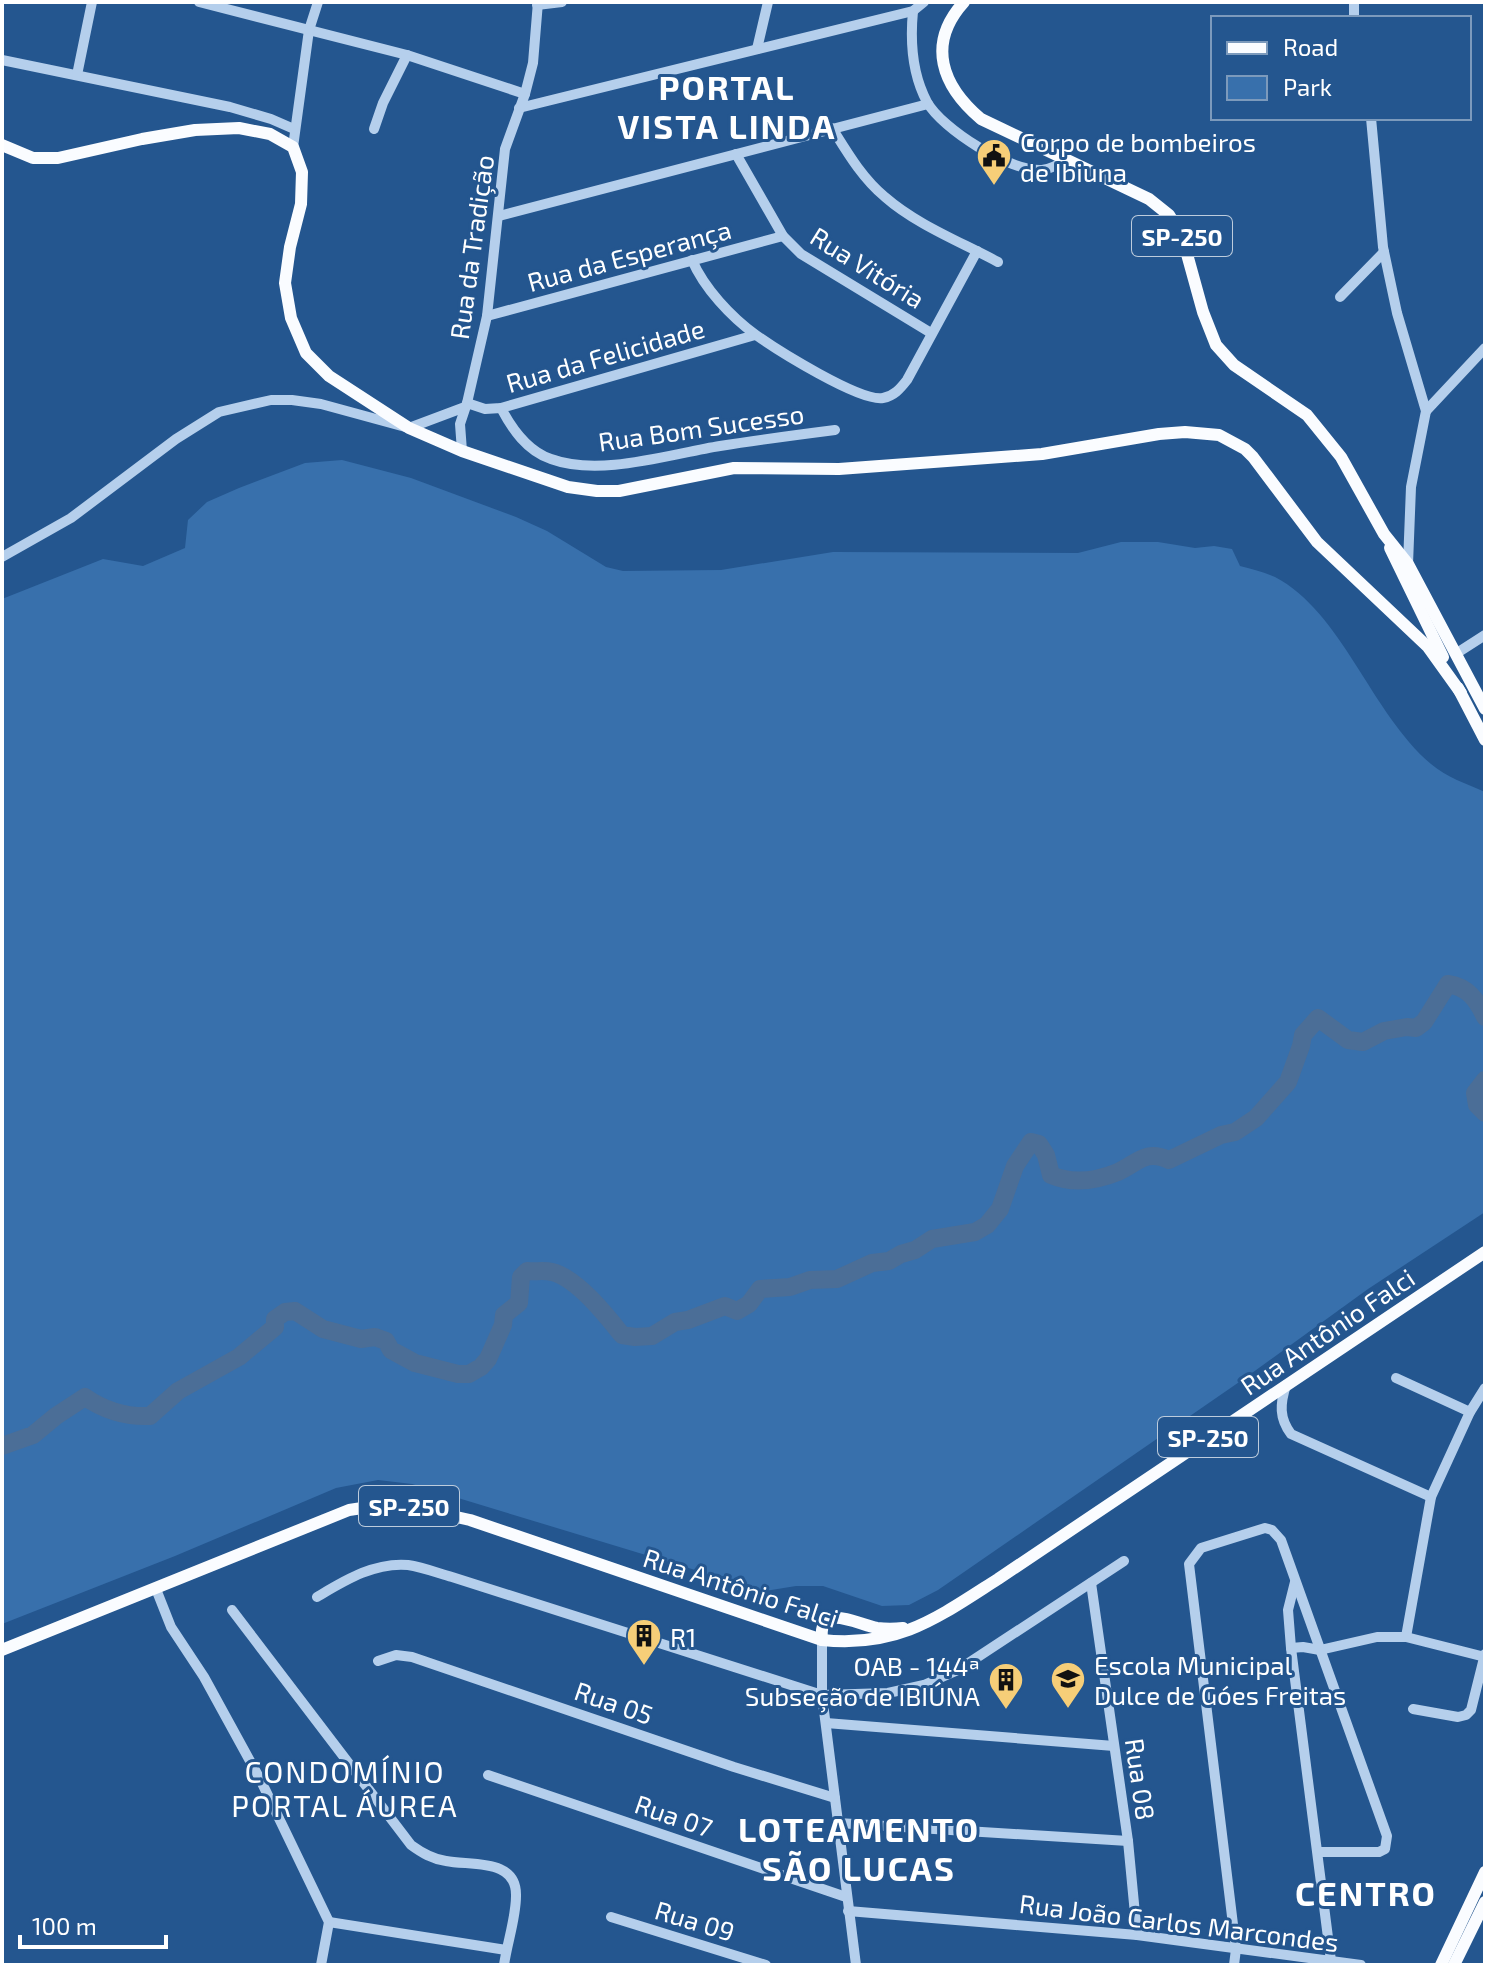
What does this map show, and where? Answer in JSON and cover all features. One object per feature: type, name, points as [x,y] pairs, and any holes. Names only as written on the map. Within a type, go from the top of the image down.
[{"type":"main road","name":"SP-250","points":[[964,2],[956,11],[942,46],[944,68],[952,88],[981,119],[1149,199],[1169,215],[1182,236],[1203,312],[1216,345],[1234,365],[1307,415],[1341,457],[1384,534],[1395,562],[1485,740]]},
{"type":"main road","points":[[2,145],[33,158],[58,158],[195,130],[239,128],[270,134],[293,147],[302,172],[301,204],[285,283],[291,318],[306,353],[329,376],[409,428],[462,451],[568,487],[608,491],[734,468],[839,469],[1042,454],[1159,434],[1204,432],[1219,435],[1245,449],[1317,542],[1428,647],[1461,693]]},
{"type":"main road","name":"SP-250","points":[[1384,534],[1408,564],[1485,711]]},
{"type":"main road","points":[[1389,610],[1432,635],[1461,671],[1485,711]]},
{"type":"main road","name":"Rua Antônio Falci","points":[[2,1650],[349,1510],[382,1505],[411,1507],[470,1520],[822,1640],[845,1643],[895,1636],[931,1622],[998,1579],[1485,1252]]},
{"type":"main road","points":[[822,1640],[821,1631],[825,1621],[831,1617],[880,1628],[931,1622]]},
{"type":"main road","points":[[1441,1965],[1485,1872]]},
{"type":"main road","points":[[1454,1965],[1485,1902]]},
{"type":"street","points":[[77,75],[92,2]]},
{"type":"street","points":[[199,2],[407,55],[525,94]]},
{"type":"street","points":[[293,147],[309,30],[318,2]]},
{"type":"street","points":[[538,3],[562,2]]},
{"type":"street","points":[[757,49],[768,2]]},
{"type":"street","points":[[519,108],[913,11],[924,2]]},
{"type":"street","name":"Rua da Tradição","points":[[462,451],[460,424],[487,316],[505,149],[533,63],[538,3]]},
{"type":"street","points":[[913,11],[913,56],[928,104],[948,125],[1009,162],[1028,169],[1045,170],[1064,160]]},
{"type":"street","points":[[374,129],[407,55]]},
{"type":"street","points":[[2,60],[230,107],[294,129]]},
{"type":"street","points":[[499,216],[928,104]]},
{"type":"street","points":[[1371,120],[1384,252],[1397,313],[1426,411],[1411,487],[1408,564]]},
{"type":"street","points":[[832,128],[862,173],[885,197],[912,216],[998,262]]},
{"type":"street","name":"Rua Vitória","points":[[736,154],[783,236],[801,254],[931,333]]},
{"type":"street","name":"Rua da Esperança","points":[[487,316],[783,236]]},
{"type":"street","points":[[692,260],[708,287],[755,335],[845,388],[864,396],[881,398],[897,393],[907,380],[977,251]]},
{"type":"street","points":[[1340,297],[1384,252]]},
{"type":"street","name":"Rua da Felicidade","points":[[466,405],[501,408],[755,335]]},
{"type":"street","points":[[1426,411],[1485,348]]},
{"type":"street","points":[[2,557],[71,518],[176,439],[219,412],[271,400],[292,400],[321,404],[409,428],[466,405]]},
{"type":"street","name":"Rua Bom Sucesso","points":[[501,408],[510,425],[533,449],[551,460],[595,465],[618,465],[835,430]]},
{"type":"street","points":[[1457,653],[1485,635]]},
{"type":"street","points":[[1396,1378],[1470,1412]]},
{"type":"street","points":[[1286,1385],[1281,1413],[1284,1425],[1291,1434],[1431,1497]]},
{"type":"street","points":[[1406,1637],[1431,1497],[1470,1412],[1485,1388]]},
{"type":"street","points":[[1234,1965],[1236,1949],[1189,1564],[1201,1548],[1258,1529],[1272,1530],[1281,1540],[1387,1836],[1387,1845],[1379,1852],[1318,1852]]},
{"type":"street","points":[[317,1597],[353,1575],[383,1567],[407,1565],[467,1581],[822,1695],[888,1693],[924,1685],[958,1670],[1124,1561]]},
{"type":"street","points":[[1295,1582],[1288,1610],[1291,1648],[1331,1961]]},
{"type":"street","name":"Rua 08","points":[[1091,1583],[1128,1841],[1137,1935]]},
{"type":"street","points":[[156,1589],[171,1627],[204,1677],[261,1781],[329,1922],[321,1965]]},
{"type":"street","points":[[232,1610],[411,1845],[426,1856],[502,1869],[512,1877],[517,1894],[504,1965]]},
{"type":"street","points":[[1291,1648],[1320,1650],[1377,1637],[1406,1637],[1485,1656],[1471,1710],[1466,1715],[1458,1717],[1413,1709]]},
{"type":"street","points":[[822,1640],[822,1695],[856,1965]]},
{"type":"street","name":"Rua 05","points":[[378,1661],[396,1655],[412,1657],[734,1767],[835,1798]]},
{"type":"street","points":[[826,1723],[1114,1746]]},
{"type":"street","name":"Rua 07","points":[[488,1775],[846,1897]]},
{"type":"street","points":[[838,1823],[1128,1841]]},
{"type":"street","name":"Rua João Carlos Marcondes","points":[[848,1911],[1137,1935],[1361,1965]]},
{"type":"street","name":"Rua 09","points":[[611,1917],[766,1965]]},
{"type":"street","points":[[329,1922],[506,1950]]},
{"type":"green space","points":[[342,460],[411,478],[516,517],[547,531],[606,567],[623,571],[721,570],[833,552],[1078,553],[1121,542],[1158,542],[1195,548],[1214,546],[1232,549],[1240,566],[1275,577],[1298,593],[1319,614],[1410,743],[1437,769],[1485,792],[1485,1212],[1368,1289],[938,1590],[909,1605],[882,1606],[823,1586],[738,1590],[705,1573],[412,1484],[378,1480],[336,1488],[2,1624],[2,599],[103,559],[143,566],[185,548],[188,520],[207,502],[305,463]]},
{"type":"waterway","points":[[2,1446],[33,1435],[85,1397],[116,1412],[150,1416],[178,1391],[239,1357],[275,1327],[275,1319],[285,1312],[295,1311],[323,1329],[361,1339],[375,1337],[386,1341],[391,1350],[415,1363],[469,1374],[488,1359],[503,1325],[504,1315],[519,1303],[521,1277],[527,1271],[552,1272],[571,1282],[591,1299],[622,1335],[652,1336],[675,1322],[725,1306],[737,1311],[749,1304],[760,1289],[790,1287],[810,1280],[837,1279],[872,1263],[889,1261],[932,1239],[975,1232],[987,1225],[1000,1209],[1015,1166],[1031,1142],[1039,1144],[1046,1155],[1051,1175],[1067,1180],[1084,1180],[1118,1172],[1142,1158],[1154,1156],[1169,1160],[1221,1135],[1235,1132],[1256,1118],[1288,1082],[1303,1035],[1318,1018],[1348,1040],[1363,1042],[1384,1031],[1416,1028],[1424,1022],[1448,984],[1471,995],[1485,1017]]},
{"type":"waterway","points":[[1485,1080],[1475,1093],[1477,1105],[1485,1113]]},
{"type":"place","name":"Corpo de bombeiros de Ibiuna","points":[[994,187]]},
{"type":"place","name":"R1","points":[[644,1667]]},
{"type":"place","name":"Escola Municipal Dulce de Góes Freitas","points":[[1068,1710]]},
{"type":"place","name":"OAB - 144ª Subseção de IBIÚNA","points":[[1006,1711]]},
{"type":"district","name":"PORTAL VISTA LINDA","points":[[727,106]]},
{"type":"district","name":"CONDOMÍNIO PORTAL ÁUREA","points":[[345,1788]]},
{"type":"district","name":"LOTEAMENTO SÃO LUCAS","points":[[859,1848]]},
{"type":"district","name":"CENTRO","points":[[1366,1892]]}]
